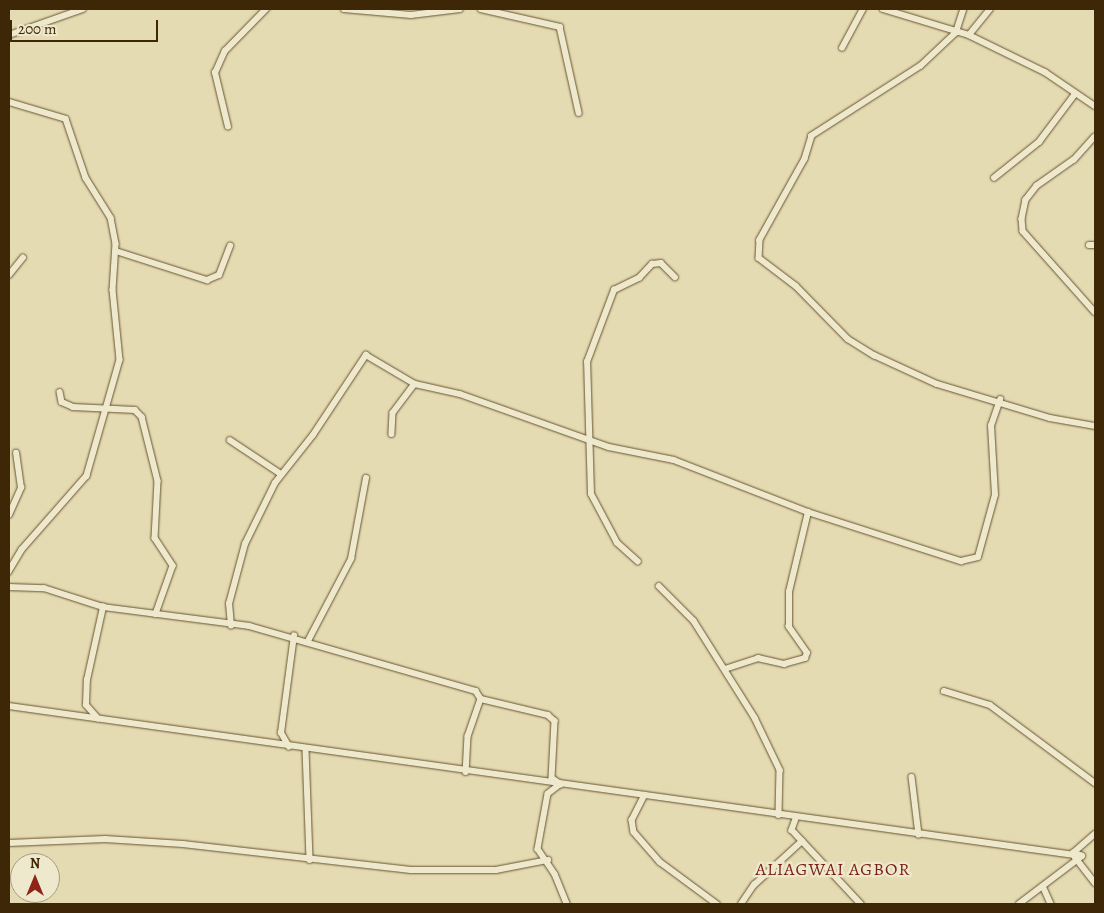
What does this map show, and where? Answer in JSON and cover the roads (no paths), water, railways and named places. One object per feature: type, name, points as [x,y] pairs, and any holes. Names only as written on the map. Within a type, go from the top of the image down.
[{"type":"street","points":[[9,35],[83,9]]},
{"type":"street","points":[[228,127],[216,73],[225,52],[266,9]]},
{"type":"street","points":[[344,9],[408,12],[460,9]]},
{"type":"street","points":[[481,9],[560,27],[579,113]]},
{"type":"street","points":[[842,48],[863,9]]},
{"type":"street","points":[[883,9],[956,33],[968,35],[1045,72],[1095,106]]},
{"type":"street","points":[[964,9],[956,33],[922,66],[812,136],[805,159],[757,249],[759,258],[796,286],[848,339],[874,355],[937,384],[1000,400],[1050,418],[1095,426]]},
{"type":"street","points":[[968,35],[990,9]]},
{"type":"street","points":[[994,178],[1039,142],[1075,94]]},
{"type":"street","points":[[9,102],[66,120],[86,178],[111,218],[116,252],[112,290],[120,360],[108,409],[87,476],[11,564],[9,572]]},
{"type":"street","points":[[1095,137],[1074,160],[1037,186],[1026,200],[1022,219],[1023,231],[1095,312]]},
{"type":"street","points":[[116,252],[207,280],[219,276],[230,246]]},
{"type":"street","points":[[9,275],[23,258]]},
{"type":"street","points":[[638,562],[617,543],[591,494],[587,362],[610,298],[652,264],[661,263],[676,277]]},
{"type":"street","points":[[231,626],[229,604],[245,544],[281,474],[313,435],[366,355],[414,384],[460,394],[540,425],[589,437],[609,447],[674,460],[729,478],[808,512],[961,561],[978,557],[997,483],[990,438],[1000,400]]},
{"type":"street","points":[[392,434],[393,413],[414,384]]},
{"type":"street","points":[[60,392],[62,402],[73,407],[140,413],[150,440],[159,493],[155,538],[172,566],[156,614]]},
{"type":"street","points":[[230,440],[281,474]]},
{"type":"street","points":[[9,515],[21,488],[16,453]]},
{"type":"street","points":[[296,645],[306,640],[351,558],[366,478]]},
{"type":"street","points":[[725,669],[758,658],[784,664],[806,658],[807,653],[789,627],[789,592],[808,512]]},
{"type":"street","points":[[659,586],[694,621],[725,669],[780,770],[779,815]]},
{"type":"street","points":[[9,587],[44,588],[103,607],[294,636],[476,691],[481,699],[552,718],[556,727],[552,778],[561,784]]},
{"type":"street","points":[[98,719],[86,705],[103,607]]},
{"type":"street","points":[[289,747],[281,733],[296,645],[294,636]]},
{"type":"street","points":[[944,691],[990,705],[1095,783]]},
{"type":"street","points":[[466,772],[468,736],[481,699]]},
{"type":"street","points":[[9,706],[306,750],[1082,856]]},
{"type":"street","points":[[306,750],[310,860]]},
{"type":"street","points":[[912,778],[919,835]]},
{"type":"street","points":[[561,784],[548,794],[538,849],[548,860],[567,904]]},
{"type":"street","points":[[645,795],[632,820],[634,832],[660,862],[717,904]]},
{"type":"street","points":[[796,818],[792,830],[861,904]]},
{"type":"street","points":[[1073,853],[1095,834]]},
{"type":"street","points":[[9,843],[105,839],[228,847],[310,860],[411,870],[496,870],[548,860]]},
{"type":"street","points":[[742,904],[754,885],[802,841]]},
{"type":"street","points":[[1073,853],[1082,856]]},
{"type":"street","points":[[1073,853],[1095,884]]},
{"type":"street","points":[[1019,904],[1082,856]]},
{"type":"street","points":[[1043,886],[1051,904]]},
{"type":"district","name":"ALIAGWAI AGBOR","points":[[833,869]]}]
